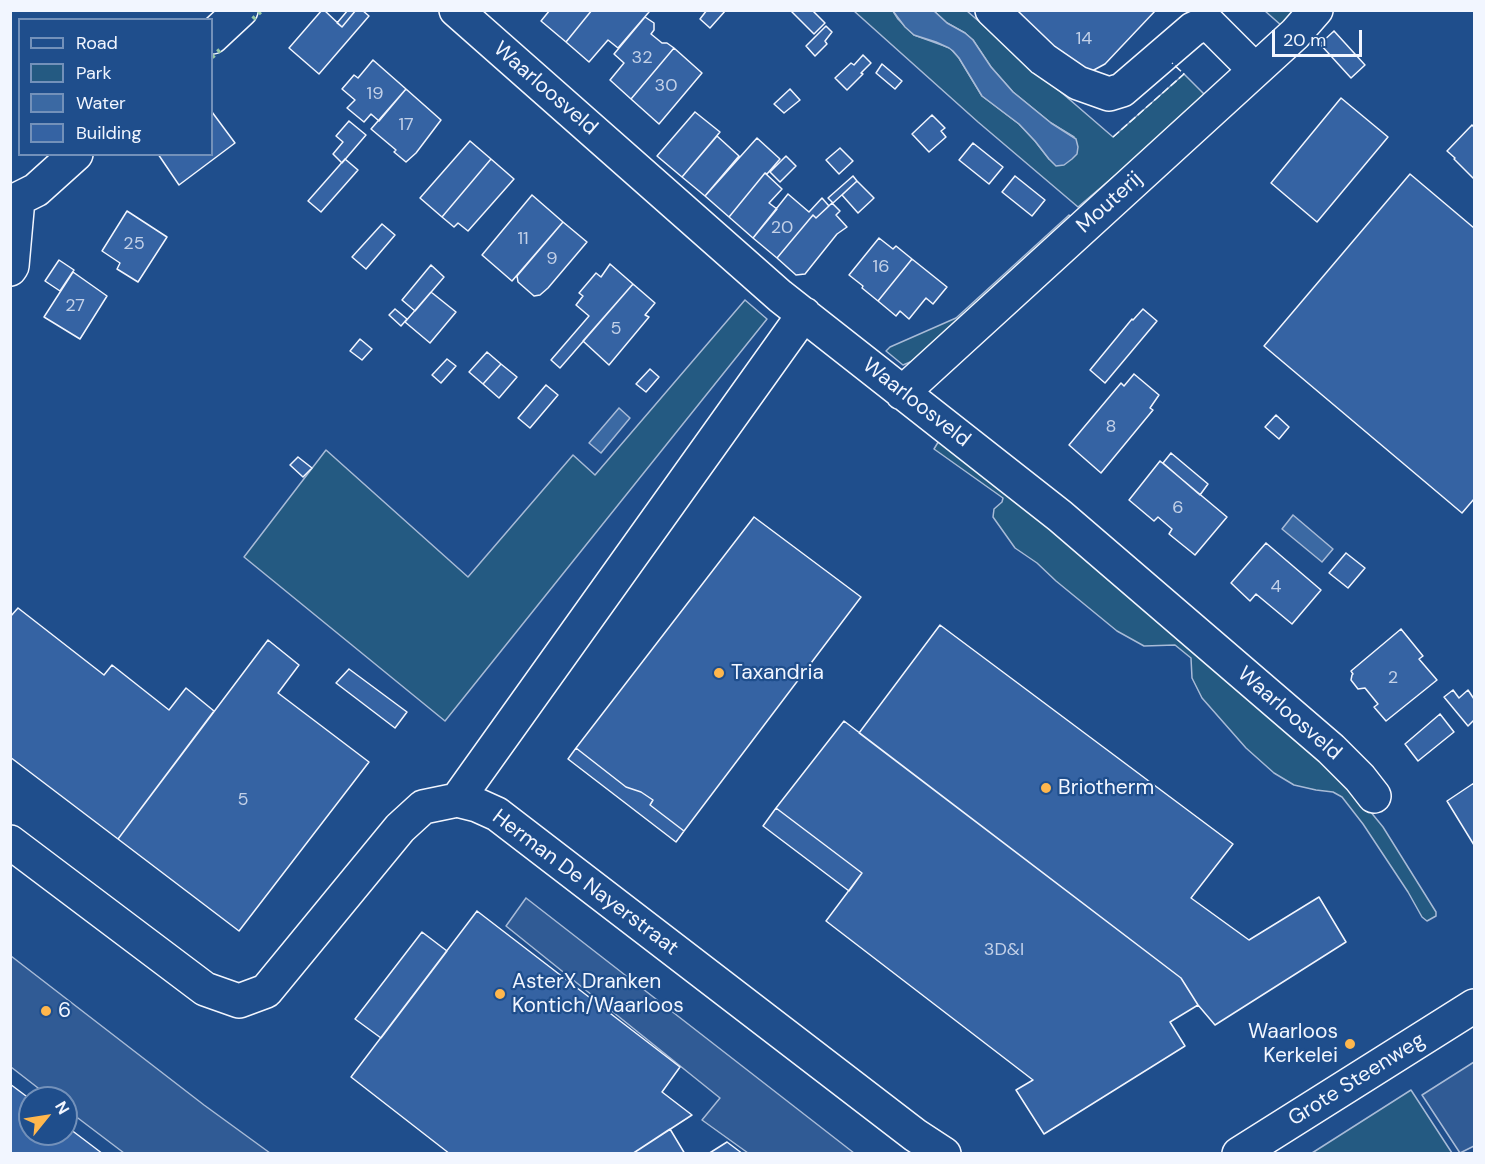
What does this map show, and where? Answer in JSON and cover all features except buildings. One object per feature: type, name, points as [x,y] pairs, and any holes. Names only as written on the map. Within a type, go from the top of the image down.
[{"type":"street","points":[[213,36],[241,10]]},
{"type":"street","name":"Waarloosveld","points":[[456,10],[772,289],[1069,524],[1330,749],[1360,778],[1374,796]]},
{"type":"street","points":[[992,10],[1043,59],[1078,83],[1109,94],[1122,90],[1193,29],[1204,24],[1209,24],[1255,70]]},
{"type":"street","name":"Mouterij","points":[[902,393],[1295,34],[1316,10]]},
{"type":"street","points":[[10,269],[12,266],[14,200],[36,190],[74,156]]},
{"type":"street","points":[[457,800],[804,315]]},
{"type":"street","name":"Herman De Nayerstraat","points":[[10,842],[205,989],[239,1001],[266,991],[400,828],[423,807],[457,800],[477,805],[497,814],[921,1144],[944,1154]]},
{"type":"street","name":"Grote Steenweg","points":[[1239,1154],[1474,1006]]},
{"type":"green space","points":[[854,11],[893,11],[914,35],[950,48],[959,58],[982,96],[1019,124],[1049,159],[1074,137],[1051,123],[1013,92],[991,67],[973,40],[947,23],[934,11],[967,11],[1113,137],[1184,74],[1207,97],[1078,207],[978,122]]},
{"type":"green space","points":[[1265,11],[1292,11],[1291,17],[1282,26]]},
{"type":"green space","points":[[1069,215],[1072,218],[915,360],[903,365],[886,351],[890,347],[956,318]]},
{"type":"green space","points":[[745,300],[767,319],[445,721],[244,557],[326,450],[468,577],[573,455],[595,475]]},
{"type":"green space","points":[[940,439],[1015,494],[1320,756],[1383,827],[1436,912],[1436,916],[1427,921],[1422,917],[1363,824],[1342,797],[1333,792],[1294,785],[1274,773],[1246,748],[1202,698],[1192,678],[1191,658],[1175,645],[1144,646],[1117,631],[1037,563],[1015,548],[993,517],[994,509],[1003,498],[934,449]]},
{"type":"green space","points":[[1411,1090],[1452,1153],[1312,1153]]},
{"type":"shaded area","points":[[526,898],[854,1153],[748,1153],[702,1120],[720,1098],[506,926]]},
{"type":"shaded area","name":"6","points":[[11,956],[270,1153],[124,1153],[78,1118],[78,1086],[36,1086],[11,1067]]},
{"type":"shaded area","points":[[1474,1062],[1474,1146],[1460,1153],[1422,1095]]},
{"type":"water","points":[[893,11],[934,11],[947,23],[965,33],[1013,92],[1051,123],[1076,139],[1077,154],[1064,165],[1056,166],[1019,124],[982,96],[953,51],[936,42],[914,35]]},
{"type":"water","points":[[619,408],[630,418],[601,453],[589,443]]},
{"type":"water","points":[[1293,515],[1333,549],[1322,562],[1282,529]]},
{"type":"hedge","points":[[253,19],[262,10]]},
{"type":"hedge","points":[[213,56],[221,49]]},
{"type":"fence","points":[[1113,137],[1184,74],[1172,63]]},
{"type":"place","name":"Taxandria","points":[[719,673]]},
{"type":"place","name":"Briotherm","points":[[1046,788]]},
{"type":"place","name":"AsterX Dranken Kontich/Waarloos","points":[[500,994]]},
{"type":"place","name":"6","points":[[46,1011]]},
{"type":"place","name":"Waarloos Kerkelei","points":[[1350,1044]]}]
